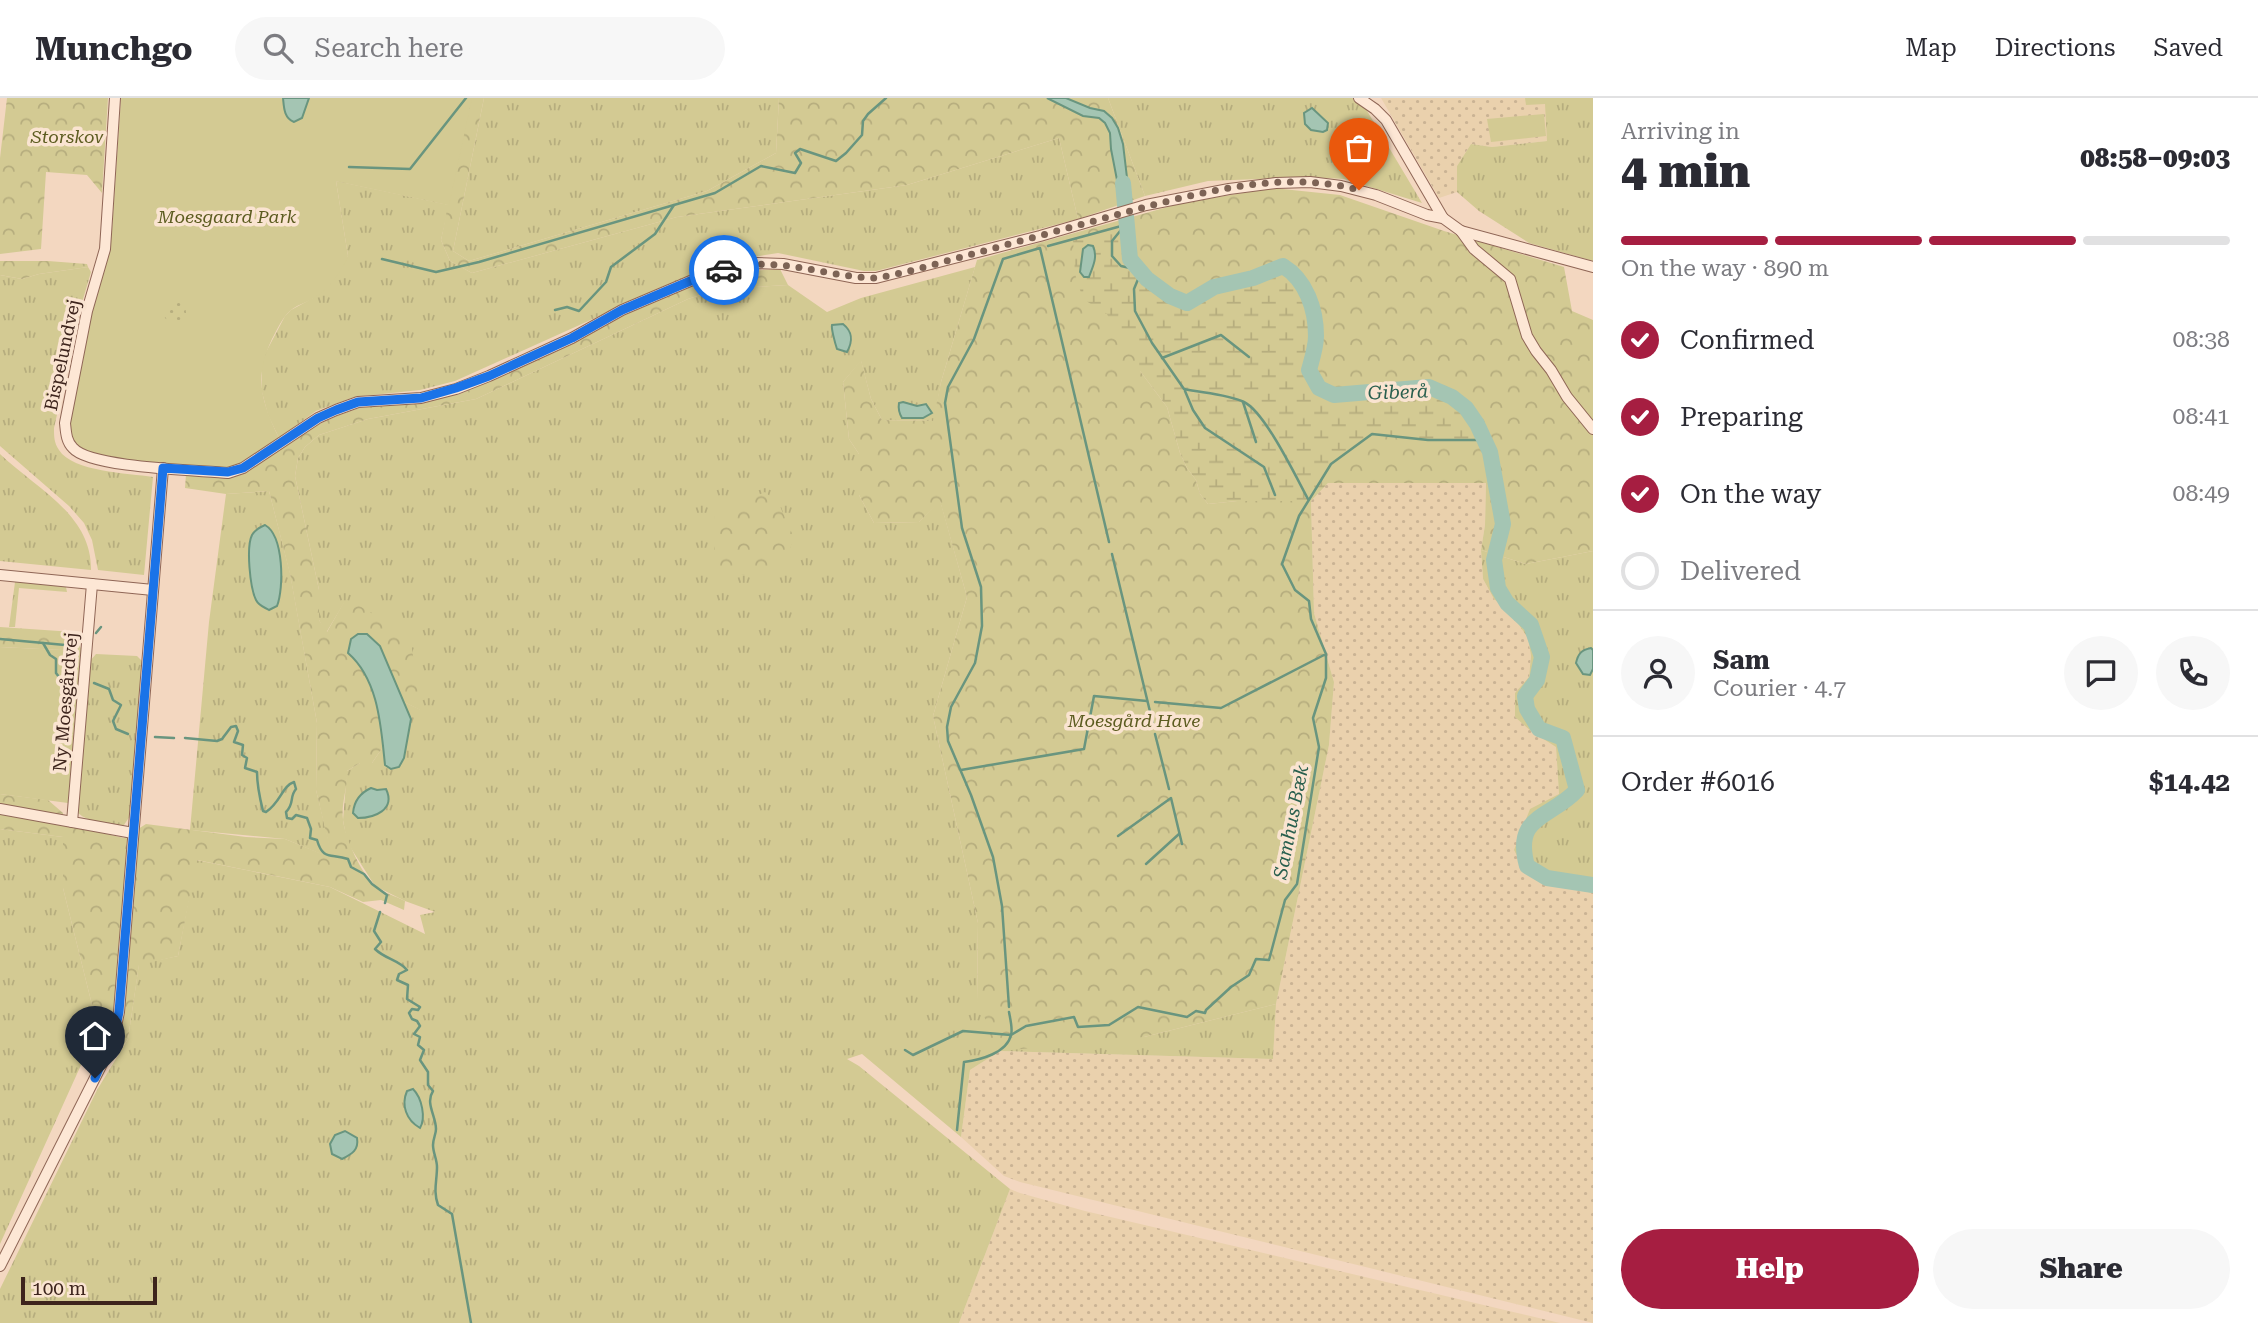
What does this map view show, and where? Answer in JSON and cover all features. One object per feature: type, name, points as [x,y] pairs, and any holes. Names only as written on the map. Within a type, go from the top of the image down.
[{"type":"street","name":"Bispelundvej","points":[[115,98],[105,249],[87,312],[65,423],[66,438],[73,449],[94,460],[163,468],[236,471],[318,418],[336,410],[358,402],[421,398],[456,388],[572,338],[622,310],[728,268],[756,263],[783,264],[856,278],[876,278],[1121,214],[1146,205],[1229,189],[1276,183],[1341,186],[1443,218],[1461,230],[1593,267]]},
{"type":"street","points":[[1359,98],[1386,120],[1443,218]]},
{"type":"street","points":[[1461,230],[1474,249],[1510,279],[1527,335],[1567,397],[1593,429]]},
{"type":"street","points":[[0,1266],[107,1054],[119,1012],[163,468]]},
{"type":"street","points":[[0,575],[153,590]]},
{"type":"street","name":"Ny Moesgårdvej","points":[[72,822],[92,584]]},
{"type":"street","points":[[0,809],[133,833]]},
{"type":"shaded area","points":[[283,98],[309,98],[302,118],[294,122],[288,118]]},
{"type":"shaded area","points":[[1047,98],[1066,98],[1104,111],[1112,118],[1123,144],[1130,203],[1122,206],[1110,133],[1105,123],[1099,118],[1083,116]]},
{"type":"shaded area","points":[[1381,98],[1580,98],[1585,137],[1492,147],[1471,144],[1457,166],[1457,192],[1439,198]]},
{"type":"shaded area","points":[[1312,108],[1328,123],[1327,130],[1311,130],[1305,124],[1304,113]]},
{"type":"shaded area","points":[[1088,245],[1093,246],[1095,258],[1089,277],[1084,277],[1080,272],[1083,249]]},
{"type":"shaded area","points":[[843,324],[851,337],[847,352],[837,349],[832,329],[832,325]]},
{"type":"shaded area","points":[[899,403],[917,406],[926,404],[932,413],[923,418],[902,418]]},
{"type":"shaded area","points":[[1328,483],[1486,483],[1485,525],[1481,550],[1483,579],[1494,599],[1512,615],[1528,638],[1531,656],[1531,731],[1556,746],[1559,794],[1583,890],[1593,893],[1593,1323],[1020,1182],[1004,1176],[961,1137],[970,1070],[1000,1051],[1273,1059],[1276,1004],[1329,745],[1334,682],[1314,613],[1311,501]]},
{"type":"shaded area","points":[[265,525],[276,540],[281,563],[281,587],[277,606],[269,610],[256,600],[249,549],[252,535]]},
{"type":"shaded area","points":[[358,634],[367,634],[380,646],[411,719],[404,758],[399,767],[391,769],[385,765],[377,705],[366,677],[348,653],[351,639]]},
{"type":"shaded area","points":[[1591,648],[1593,669],[1590,675],[1583,674],[1576,663],[1582,651]]},
{"type":"shaded area","points":[[371,788],[386,789],[386,807],[377,814],[358,818],[353,813],[356,801]]},
{"type":"shaded area","points":[[413,1089],[422,1108],[420,1128],[411,1121],[405,1107],[407,1091]]},
{"type":"shaded area","points":[[345,1131],[357,1138],[357,1146],[342,1159],[332,1154],[330,1144],[335,1135]]},
{"type":"shaded area","points":[[1010,1189],[1085,1211],[1560,1323],[959,1323]]},
{"type":"green space","name":"Storskov","points":[[7,98],[108,98],[102,193],[87,175],[46,172],[41,249],[0,254],[0,158]]},
{"type":"green space","name":"Moesgaard Park","points":[[121,98],[472,98],[449,205],[336,181],[348,256],[329,285],[314,298],[292,309],[272,339],[263,365],[262,389],[279,438],[252,459],[235,467],[104,458],[84,453],[71,439],[69,421],[83,361],[90,314],[105,268],[112,230]]},
{"type":"green space","points":[[461,98],[484,98],[453,251],[469,261],[707,191],[776,153],[779,98],[1108,98],[1145,196],[1078,219],[1059,138],[907,185],[677,217],[472,273],[450,261],[441,240],[448,205],[336,181]]},
{"type":"green space","points":[[484,98],[779,98],[776,153],[707,191],[469,261],[453,251]]},
{"type":"green space","points":[[1108,98],[1353,98],[1363,104],[1422,203],[1344,179],[1308,177],[1208,181],[1145,196]]},
{"type":"green space","points":[[1525,98],[1593,98],[1593,261],[1529,243],[1479,211],[1457,192],[1457,166],[1471,144],[1492,147],[1547,141],[1545,104],[1526,105]]},
{"type":"green space","points":[[1544,114],[1546,136],[1491,142],[1487,119]]},
{"type":"green space","points":[[1059,138],[1078,219],[876,271],[864,271],[778,253],[729,261],[686,277],[455,381],[420,390],[354,397],[316,411],[279,438],[268,415],[262,392],[262,365],[265,354],[285,316],[313,298],[348,256],[336,181],[449,205],[441,240],[450,261],[472,273],[677,217],[907,185]]},
{"type":"green space","name":"Moesgård Have","points":[[1273,188],[1340,195],[1444,231],[1564,267],[1572,311],[1593,320],[1593,551],[1526,564],[1481,550],[1485,525],[1486,483],[1328,483],[1314,437],[1140,371],[1167,407],[1180,453],[1196,480],[1200,494],[1208,504],[1237,501],[1311,501],[1314,613],[1334,682],[1329,745],[1276,1004],[1144,1037],[1000,1051],[977,1001],[978,923],[933,716],[967,597],[940,501],[919,522],[874,523],[859,495],[859,454],[849,439],[843,382],[861,360],[871,399],[882,420],[933,421],[941,382],[977,260],[1182,203]]},
{"type":"green space","points":[[1125,225],[1128,251],[1134,266],[1155,285],[1187,303],[1214,287],[1253,278],[1283,266],[1304,287],[1312,306],[1316,336],[1309,370],[1321,388],[1340,394],[1414,387],[1430,389],[1459,403],[1473,418],[1486,440],[1428,440],[1372,434],[1331,464],[1328,483],[1311,501],[1237,501],[1208,504],[1200,494],[1196,480],[1180,453],[1167,407],[1140,371],[1133,336],[1116,333],[1107,314],[1083,299],[1075,274],[1073,239]]},
{"type":"green space","points":[[0,261],[48,261],[87,264],[88,267],[22,279],[0,275]]},
{"type":"green space","points":[[88,267],[91,272],[54,428],[56,445],[66,457],[88,467],[153,477],[144,575],[98,570],[92,540],[84,523],[69,506],[0,446],[0,275],[22,279]]},
{"type":"green space","points":[[975,267],[941,382],[934,421],[882,420],[871,399],[861,361],[843,382],[849,439],[859,454],[859,495],[874,523],[919,522],[940,500],[967,597],[933,716],[978,923],[977,1001],[1144,1037],[1276,1004],[1273,1059],[1000,1051],[970,1070],[961,1137],[862,1054],[847,1059],[1010,1189],[959,1323],[0,1323],[0,1289],[97,1090],[128,1039],[139,964],[178,956],[196,860],[330,887],[425,934],[420,915],[435,912],[375,886],[347,842],[343,820],[347,771],[360,763],[372,763],[383,747],[385,765],[404,758],[410,720],[404,702],[421,710],[344,603],[326,633],[319,620],[319,590],[295,476],[298,458],[305,447],[319,435],[368,419],[476,399],[688,299],[719,289],[788,285],[827,312],[861,298]]},
{"type":"green space","points":[[780,269],[788,285],[719,289],[688,299],[476,399],[368,419],[319,435],[305,447],[298,458],[295,476],[319,590],[319,620],[327,632],[344,602],[352,601],[410,637],[422,711],[404,702],[380,646],[367,634],[348,653],[357,662],[370,684],[380,722],[383,747],[372,763],[360,763],[347,771],[343,813],[350,845],[365,874],[386,893],[405,901],[404,910],[381,900],[363,902],[330,887],[197,860],[178,956],[139,965],[128,1039],[113,1061],[86,1054],[96,1021],[63,888],[63,837],[0,829],[0,794],[48,800],[63,813],[63,824],[124,838],[146,824],[246,837],[285,839],[332,858],[316,790],[317,723],[290,574],[269,491],[226,494],[185,488],[186,474],[250,469],[317,425],[339,415],[362,407],[412,403],[459,394],[529,364],[621,315],[707,280],[730,272]]},
{"type":"green space","points":[[175,302],[183,305],[186,313],[183,321],[175,324],[167,321],[164,313],[167,305]]},
{"type":"green space","points":[[0,454],[72,518],[89,550],[91,570],[0,561]]},
{"type":"green space","points":[[269,491],[290,573],[317,723],[316,790],[333,859],[285,839],[190,830],[209,622],[226,494]]},
{"type":"green space","points":[[765,492],[779,504],[794,538],[784,566],[741,575],[714,569],[715,513]]},
{"type":"green space","points":[[1481,550],[1526,564],[1593,551],[1593,893],[1545,883],[1527,874],[1514,850],[1530,809],[1559,794],[1556,747],[1515,717],[1515,693],[1529,677],[1531,656],[1528,638],[1512,615],[1494,599],[1483,579]]},
{"type":"green space","points":[[15,582],[66,587],[67,592],[19,588],[15,627],[9,627]]},
{"type":"green space","points":[[0,627],[74,632],[82,651],[0,647]]},
{"type":"green space","points":[[0,647],[82,651],[68,803],[0,794]]},
{"type":"green space","points":[[96,654],[137,656],[143,662],[130,816],[124,825],[94,821],[78,813],[90,661]]},
{"type":"green space","points":[[0,829],[63,837],[63,888],[96,1021],[86,1054],[0,1244]]},
{"type":"waterway","points":[[349,167],[410,169],[466,98]]},
{"type":"waterway","points":[[382,259],[436,272],[715,193],[761,166],[795,173],[801,163],[795,153],[800,149],[836,161],[862,135],[863,121],[886,98]]},
{"type":"waterway","name":"Giberå","points":[[1123,183],[1130,259],[1147,279],[1170,296],[1187,303],[1214,287],[1253,278],[1283,266],[1304,287],[1312,306],[1316,336],[1309,370],[1319,388],[1334,395],[1429,387],[1452,397],[1466,408],[1477,424],[1490,452],[1503,524],[1494,560],[1498,588],[1507,603],[1531,625],[1542,657],[1537,680],[1525,696],[1527,709],[1539,729],[1563,738],[1577,790],[1530,827],[1525,837],[1524,849],[1527,866],[1547,878],[1593,885]]},
{"type":"waterway","points":[[555,310],[567,307],[579,311],[606,282],[611,267],[655,234],[674,205]]},
{"type":"waterway","points":[[1125,225],[1112,241],[1112,256],[1121,266],[1139,270]]},
{"type":"waterway","points":[[1048,246],[1125,225]]},
{"type":"waterway","points":[[1009,1007],[1002,906],[993,857],[948,741],[947,727],[951,707],[975,663],[982,626],[981,587],[962,528],[945,403],[948,387],[974,339],[1003,259],[1040,248],[1109,542]]},
{"type":"waterway","points":[[1141,272],[1134,289],[1135,311],[1152,343],[1184,389],[1230,397],[1252,408],[1279,446],[1308,499]]},
{"type":"waterway","points":[[1162,358],[1221,335],[1249,357]]},
{"type":"waterway","points":[[1185,391],[1205,428],[1264,467],[1275,495]]},
{"type":"waterway","points":[[1243,402],[1256,442]]},
{"type":"waterway","name":"Samhus Bæk","points":[[905,1050],[913,1055],[963,1031],[1011,1035],[1026,1026],[1074,1017],[1078,1027],[1109,1025],[1138,1007],[1187,1017],[1196,1011],[1205,1013],[1231,987],[1249,975],[1256,959],[1269,960],[1285,900],[1297,884],[1319,747],[1313,718],[1326,678],[1326,654],[1311,619],[1309,601],[1295,590],[1282,564],[1299,516],[1331,464],[1372,434],[1428,440],[1486,440]]},
{"type":"waterway","points":[[1112,554],[1153,724]]},
{"type":"waterway","points":[[96,633],[101,627]]},
{"type":"waterway","points":[[0,639],[76,646]]},
{"type":"waterway","points":[[43,643],[50,655],[56,659],[56,673],[59,677],[72,679]]},
{"type":"waterway","points":[[1155,702],[1221,708],[1324,655]]},
{"type":"waterway","points":[[94,683],[109,689],[113,700],[121,705],[113,721],[116,729],[128,734]]},
{"type":"waterway","points":[[961,770],[1084,749],[1094,696],[1147,701]]},
{"type":"waterway","points":[[185,738],[217,741],[222,739],[231,727],[236,726],[238,731],[234,742],[243,745],[242,755],[247,758],[245,768],[257,772],[263,811],[271,808],[294,782],[296,789],[286,812],[287,818],[292,819],[296,815],[307,818],[311,829],[310,838],[317,840],[325,854],[348,859],[351,867],[364,874],[387,895],[385,903]]},
{"type":"waterway","points":[[1155,734],[1169,789]]},
{"type":"waterway","points":[[155,737],[174,738]]},
{"type":"waterway","points":[[1118,836],[1171,798],[1182,844]]},
{"type":"waterway","points":[[1146,864],[1179,834]]},
{"type":"waterway","points":[[380,912],[374,931],[381,942],[375,949],[407,970],[399,974],[397,980],[408,985],[407,999],[420,1007],[409,1013],[420,1026],[414,1034],[420,1037],[418,1045],[424,1050],[420,1060],[428,1072],[428,1085],[433,1091],[430,1105],[436,1124],[433,1145],[437,1167],[436,1195],[438,1205],[452,1214],[471,1323]]},
{"type":"waterway","points":[[957,1130],[964,1062],[985,1057],[1004,1047],[1012,1033],[1009,1012]]},
{"type":"way so far","points":[[724,270],[756,263],[783,264],[856,278],[876,278],[1015,243],[1146,205],[1229,189],[1276,183],[1310,183],[1359,190]]},
{"type":"route","points":[[95,1078],[107,1054],[119,1012],[163,468],[236,471],[318,418],[336,410],[358,402],[421,398],[456,388],[572,338],[622,310],[695,279],[724,270]]}]
